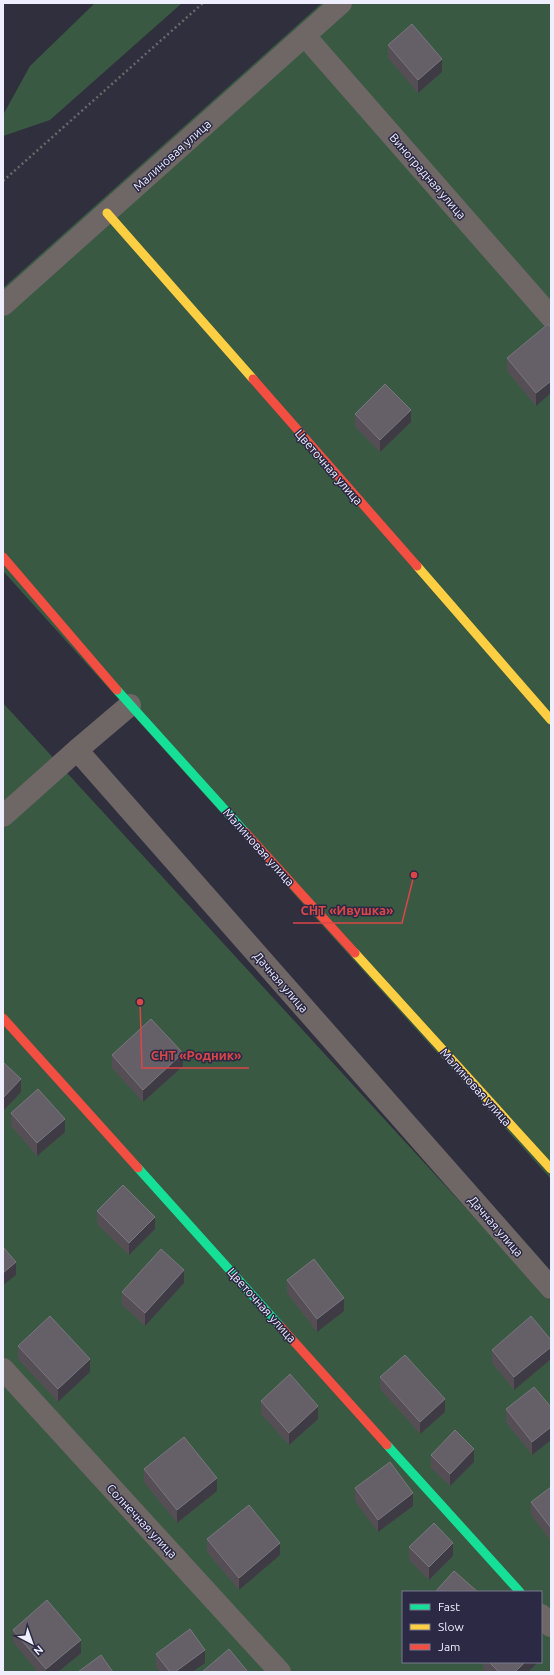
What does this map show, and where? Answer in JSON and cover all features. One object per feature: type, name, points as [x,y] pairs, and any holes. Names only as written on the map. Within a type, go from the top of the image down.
[{"type":"street","name":"Малиновая улица","points":[[3,306],[108,214],[341,3]]},
{"type":"street","name":"Виноградная улица","points":[[305,36],[551,317]]},
{"type":"street","name":"Цветочная улица","points":[[108,214],[551,720]]},
{"type":"street","name":"Малиновая улица","points":[[3,557],[130,705],[551,1169]]},
{"type":"street","points":[[3,816],[130,705]]},
{"type":"street","name":"Дачная улица","points":[[77,750],[551,1288]]},
{"type":"street","name":"Цветочная улица","points":[[3,1018],[519,1591]]},
{"type":"street","name":"Солнечная улица","points":[[3,1369],[280,1672]]},
{"type":"street","points":[[542,1616],[551,1626]]},
{"type":"path","points":[[3,181],[203,3]]},
{"type":"green space","points":[[95,3],[182,3],[50,120],[3,136],[3,115],[30,66]]},
{"type":"green space","points":[[322,3],[551,3],[551,1179],[3,571],[3,288]]},
{"type":"green space","points":[[3,703],[551,1301],[551,1672],[3,1672]]},
{"type":"building","points":[[412,24],[442,59],[418,80],[388,45]]},
{"type":"building","points":[[548,324],[551,328],[551,381],[536,393],[507,358]]},
{"type":"building","points":[[385,384],[411,410],[380,440],[355,414]]},
{"type":"building","points":[[151,1019],[183,1053],[143,1090],[112,1055]]},
{"type":"building","points":[[3,1062],[21,1079],[3,1098]]},
{"type":"building","points":[[38,1089],[65,1119],[37,1143],[11,1113]]},
{"type":"building","points":[[123,1185],[155,1217],[129,1243],[97,1211]]},
{"type":"building","points":[[3,1247],[16,1262],[3,1273]]},
{"type":"building","points":[[161,1249],[184,1270],[145,1313],[122,1292]]},
{"type":"building","points":[[314,1259],[344,1298],[317,1319],[287,1280]]},
{"type":"building","points":[[50,1316],[90,1359],[58,1389],[18,1346]]},
{"type":"building","points":[[531,1316],[551,1340],[551,1347],[514,1377],[492,1350]]},
{"type":"building","points":[[405,1355],[445,1399],[420,1422],[380,1377]]},
{"type":"building","points":[[290,1374],[318,1406],[289,1433],[261,1401]]},
{"type":"building","points":[[534,1387],[551,1407],[551,1427],[532,1442],[506,1409]]},
{"type":"building","points":[[455,1430],[474,1449],[450,1474],[431,1455]]},
{"type":"building","points":[[184,1437],[217,1478],[177,1510],[144,1469]]},
{"type":"building","points":[[390,1462],[413,1493],[378,1520],[355,1488]]},
{"type":"building","points":[[551,1487],[551,1528],[531,1502]]},
{"type":"building","points":[[249,1505],[280,1543],[239,1578],[207,1539]]},
{"type":"building","points":[[434,1523],[453,1543],[429,1567],[409,1547]]},
{"type":"building","points":[[454,1571],[477,1591],[436,1591]]},
{"type":"building","points":[[47,1600],[81,1640],[46,1669],[13,1630]]},
{"type":"building","points":[[190,1629],[205,1650],[175,1672],[170,1672],[156,1654]]},
{"type":"building","points":[[229,1649],[248,1672],[202,1672]]},
{"type":"building","points":[[101,1655],[113,1672],[78,1672]]},
{"type":"building","points":[[490,1663],[524,1663],[515,1672],[499,1672]]},
{"type":"traffic: fast","points":[[117,690],[245,832]]},
{"type":"traffic: fast","points":[[138,1168],[280,1326]]},
{"type":"traffic: fast","points":[[387,1445],[519,1591]]},
{"type":"traffic: slow","points":[[107,213],[253,379]]},
{"type":"traffic: slow","points":[[417,566],[551,720]]},
{"type":"traffic: slow","points":[[355,953],[551,1169]]},
{"type":"traffic: jam","points":[[253,379],[417,566]]},
{"type":"traffic: jam","points":[[3,557],[117,690]]},
{"type":"traffic: jam","points":[[245,832],[355,953]]},
{"type":"traffic: jam","points":[[3,1018],[138,1168]]},
{"type":"traffic: jam","points":[[280,1326],[387,1445]]},
{"type":"place","name":"СНТ «Ивушка»","points":[[414,875]]},
{"type":"place","name":"СНТ «Родник»","points":[[140,1002]]}]
